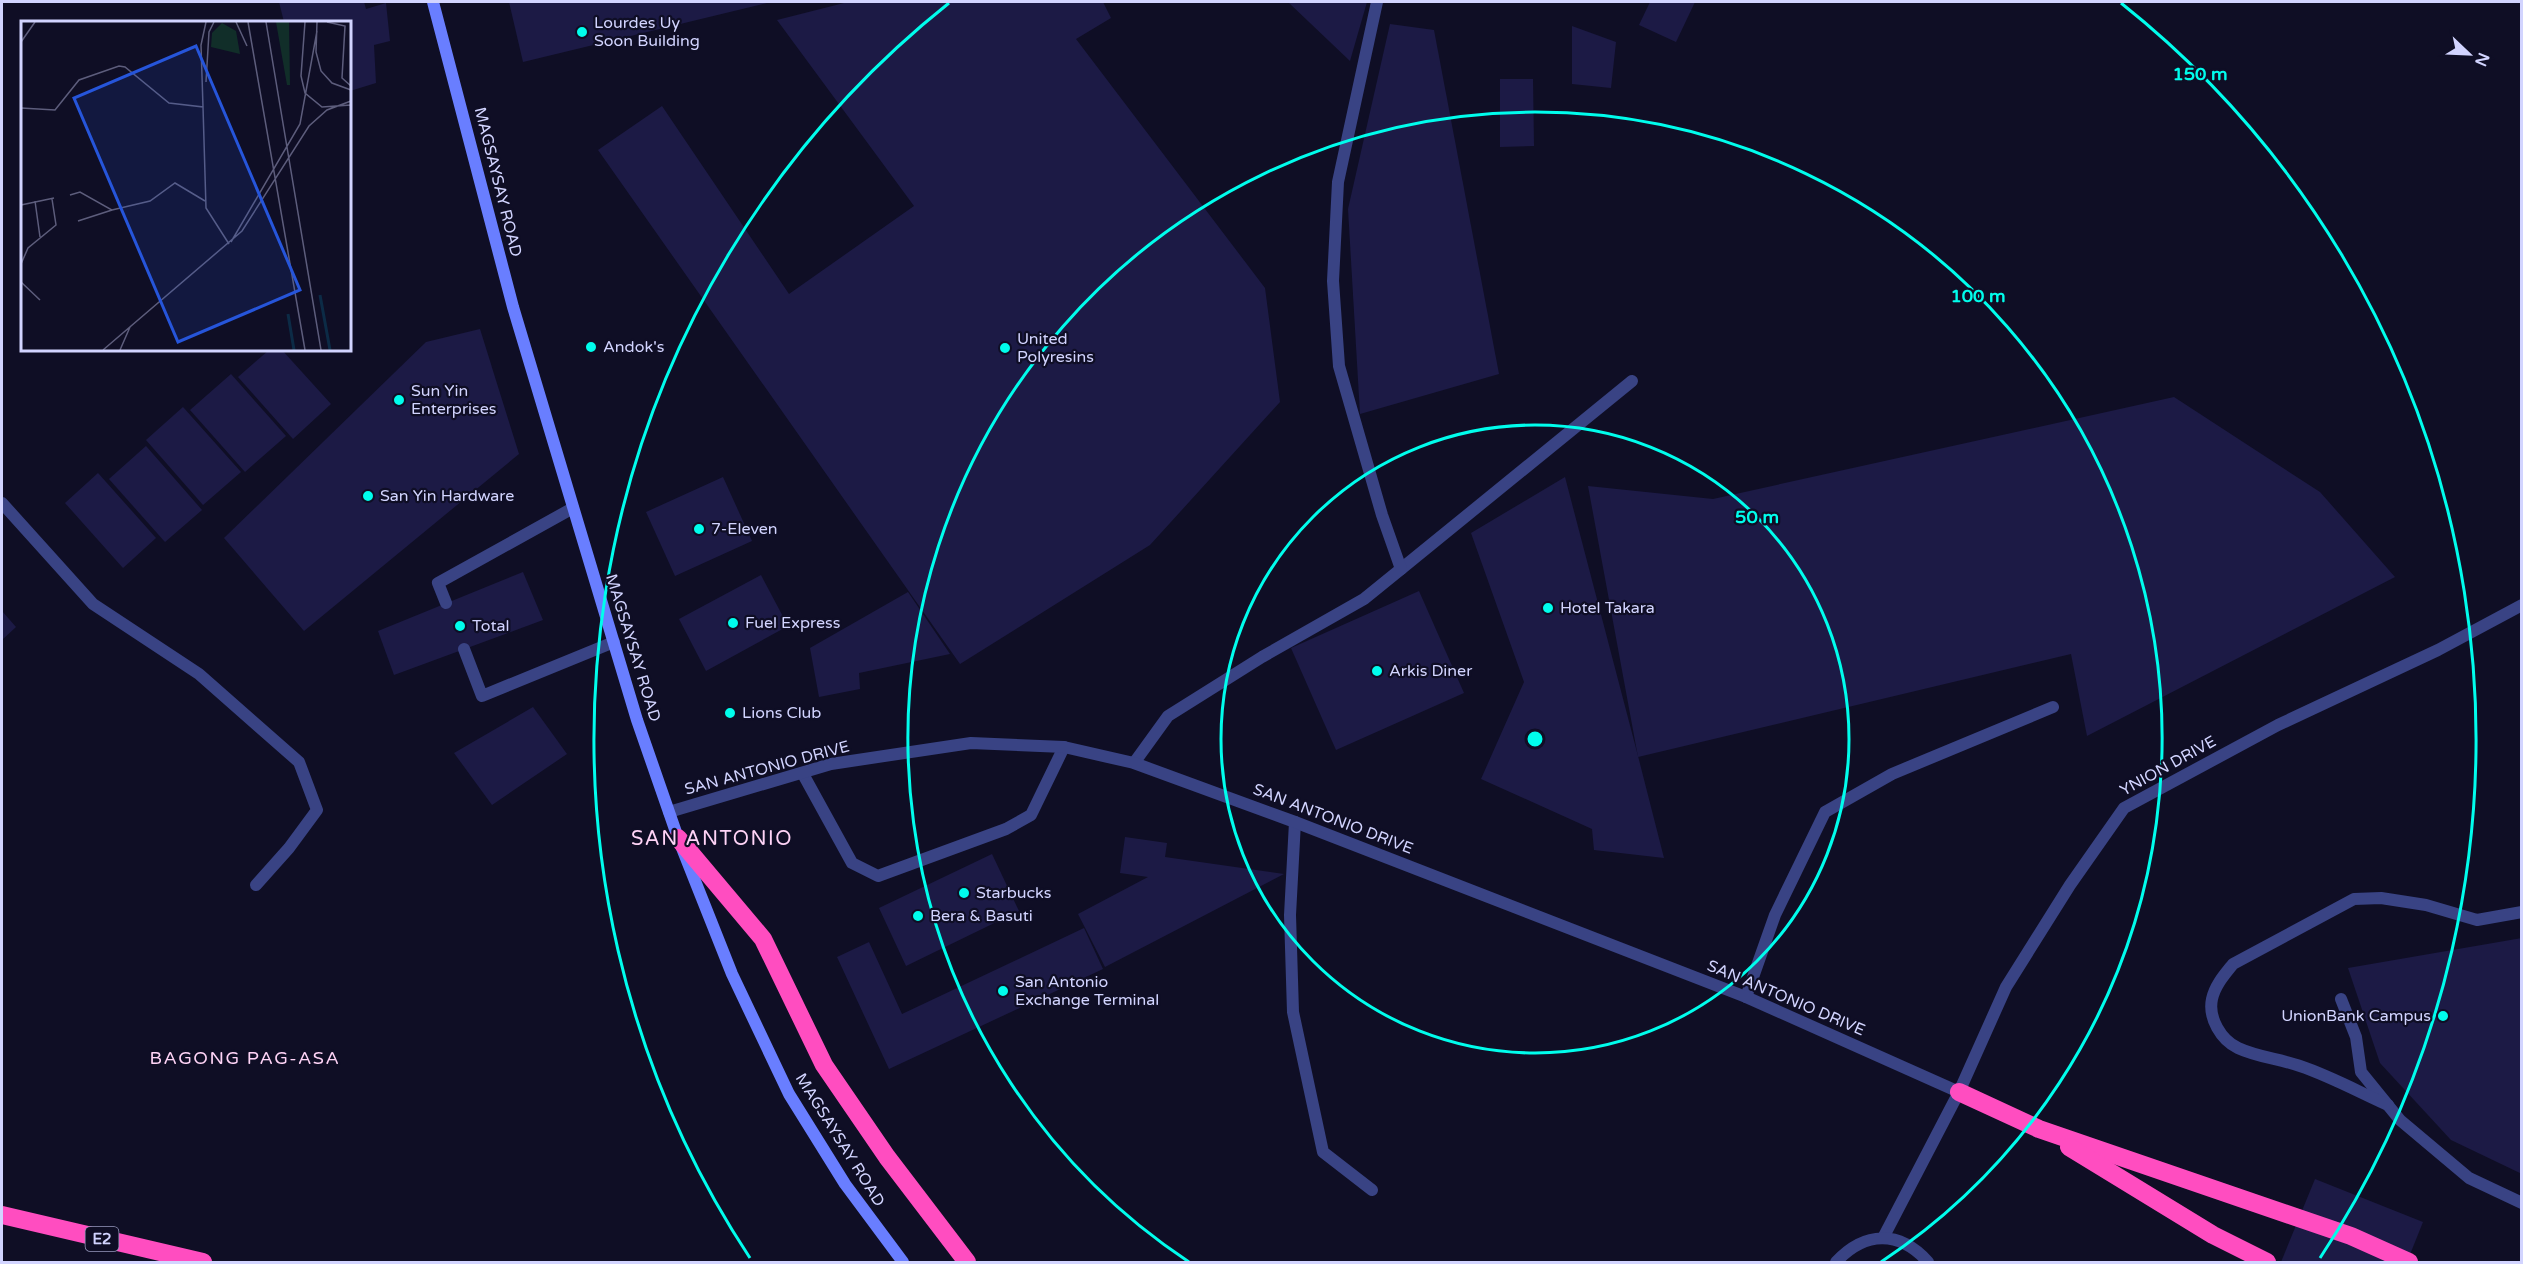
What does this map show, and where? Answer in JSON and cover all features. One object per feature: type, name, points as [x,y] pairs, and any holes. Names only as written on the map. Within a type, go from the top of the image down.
[{"type":"highway","points":[[678,838],[763,939],[824,1065],[887,1157],[967,1263]]},
{"type":"highway","points":[[1959,1092],[2039,1128],[2351,1236],[2409,1263]]},
{"type":"highway","points":[[2039,1128],[2213,1234],[2267,1263]]},
{"type":"highway","name":"E2","points":[[2,1215],[202,1263]]},
{"type":"main road","name":"MAGSAYSAY ROAD","points":[[433,2],[513,307],[637,720],[678,838],[737,985],[789,1094],[845,1184],[903,1263]]},
{"type":"street","points":[[1377,2],[1338,182],[1333,281],[1339,366],[1382,515],[1401,569]]},
{"type":"street","points":[[1134,763],[1168,716],[1262,657],[1364,599],[1632,381]]},
{"type":"street","points":[[2,503],[93,604],[199,674],[299,762],[316,810],[289,848],[256,885]]},
{"type":"street","points":[[446,603],[438,584],[573,508]]},
{"type":"street","name":"YNION DRIVE","points":[[1883,1238],[1959,1092],[2006,987],[2070,885],[2124,808],[2278,725],[2438,650],[2522,605]]},
{"type":"street","points":[[464,649],[482,696],[614,642]]},
{"type":"street","points":[[1746,997],[1775,915],[1825,812],[1892,774],[2053,707]]},
{"type":"street","name":"SAN ANTONIO DRIVE","points":[[669,812],[831,764],[970,743],[1064,747],[1134,763],[1295,822],[1746,997],[1959,1092]]},
{"type":"street","points":[[803,774],[852,863],[878,876],[1006,829],[1031,815],[1064,747]]},
{"type":"street","points":[[1295,822],[1290,915],[1293,1012],[1323,1152],[1372,1190]]},
{"type":"street","points":[[2388,1105],[2313,1071],[2239,1049],[2224,1040],[2213,1019],[2212,1000],[2220,979],[2233,964],[2354,899],[2381,898],[2426,905],[2477,920],[2522,912]]},
{"type":"street","points":[[2341,999],[2356,1037],[2361,1072],[2400,1120],[2469,1178],[2522,1203]]},
{"type":"street","points":[[1836,1263],[1848,1250],[1865,1241],[1883,1238],[1901,1241],[1917,1250],[1928,1263]]},
{"type":"building","points":[[279,2],[364,2],[366,9],[386,3],[390,41],[374,45],[376,83],[351,91],[351,21],[284,21]]},
{"type":"building","name":"Lourdes Uy Soon Building","points":[[509,2],[771,2],[523,62]]},
{"type":"building","name":"United Polyresins","points":[[848,2],[1103,2],[1111,18],[1076,39],[1265,288],[1280,402],[1150,545],[960,664],[598,150],[662,106],[789,294],[914,206],[777,20]]},
{"type":"building","points":[[1288,2],[1367,2],[1350,61]]},
{"type":"building","points":[[1650,2],[1695,2],[1676,42],[1639,25]]},
{"type":"building","points":[[1390,24],[1434,30],[1499,374],[1360,414],[1348,209]]},
{"type":"building","points":[[1572,26],[1616,42],[1611,88],[1572,84]]},
{"type":"building","points":[[1500,79],[1533,79],[1534,146],[1500,147]]},
{"type":"building","name":"San Yin Hardware","points":[[480,329],[519,454],[304,631],[224,538],[426,342]]},
{"type":"building","points":[[268,351],[283,351],[331,404],[293,439],[238,377]]},
{"type":"building","points":[[231,374],[286,436],[245,472],[190,410]]},
{"type":"building","points":[[2174,397],[2320,492],[2395,577],[2087,736],[2071,654],[1638,757],[1588,486],[1713,499]]},
{"type":"building","points":[[183,407],[241,472],[203,505],[146,440]]},
{"type":"building","points":[[146,446],[202,510],[165,542],[109,479]]},
{"type":"building","points":[[98,473],[156,538],[123,568],[65,503]]},
{"type":"building","points":[[723,477],[752,541],[675,576],[646,512]]},
{"type":"building","name":"Hotel Takara","points":[[1565,477],[1664,858],[1594,850],[1592,829],[1481,779],[1524,682],[1471,533]]},
{"type":"building","name":"Total","points":[[523,572],[543,620],[394,675],[378,631]]},
{"type":"building","name":"Fuel Express","points":[[761,575],[788,626],[706,671],[679,619]]},
{"type":"building","name":"Arkis Diner","points":[[1419,591],[1464,693],[1336,750],[1291,648]]},
{"type":"building","points":[[908,592],[950,654],[859,673],[860,689],[819,697],[810,648]]},
{"type":"building","points":[[2,611],[16,627],[2,640]]},
{"type":"building","points":[[533,707],[567,754],[492,805],[454,753]]},
{"type":"building","points":[[1125,837],[1167,843],[1165,857],[1284,874],[1105,967],[1078,914],[1148,877],[1120,873]]},
{"type":"building","points":[[992,854],[1019,911],[906,966],[879,908]]},
{"type":"building","name":"San Antonio Exchange Terminal","points":[[1084,928],[1103,969],[889,1069],[837,957],[869,942],[902,1014]]},
{"type":"building","name":"UnionBank Campus","points":[[2522,938],[2522,1174],[2451,1140],[2380,1063],[2348,968]]},
{"type":"building","points":[[2315,1179],[2423,1222],[2407,1262],[2281,1262]]},
{"type":"place","name":"Lourdes Uy Soon Building","points":[[582,32]]},
{"type":"place","name":"Andok's","points":[[591,347]]},
{"type":"place","name":"United Polyresins","points":[[1005,348]]},
{"type":"place","name":"Sun Yin Enterprises","points":[[399,400]]},
{"type":"place","name":"San Yin Hardware","points":[[368,496]]},
{"type":"place","name":"7-Eleven","points":[[699,529]]},
{"type":"place","name":"Hotel Takara","points":[[1548,608]]},
{"type":"place","name":"Fuel Express","points":[[733,623]]},
{"type":"place","name":"Total","points":[[460,626]]},
{"type":"place","name":"Arkis Diner","points":[[1377,671]]},
{"type":"place","name":"Lions Club","points":[[730,713]]},
{"type":"place","name":"Starbucks","points":[[964,893]]},
{"type":"place","name":"Bera & Basuti","points":[[918,916]]},
{"type":"place","name":"San Antonio Exchange Terminal","points":[[1003,991]]},
{"type":"place","name":"UnionBank Campus","points":[[2443,1016]]},
{"type":"district","name":"SAN ANTONIO","points":[[712,839]]},
{"type":"district","name":"BAGONG PAG-ASA","points":[[245,1058]]}]
